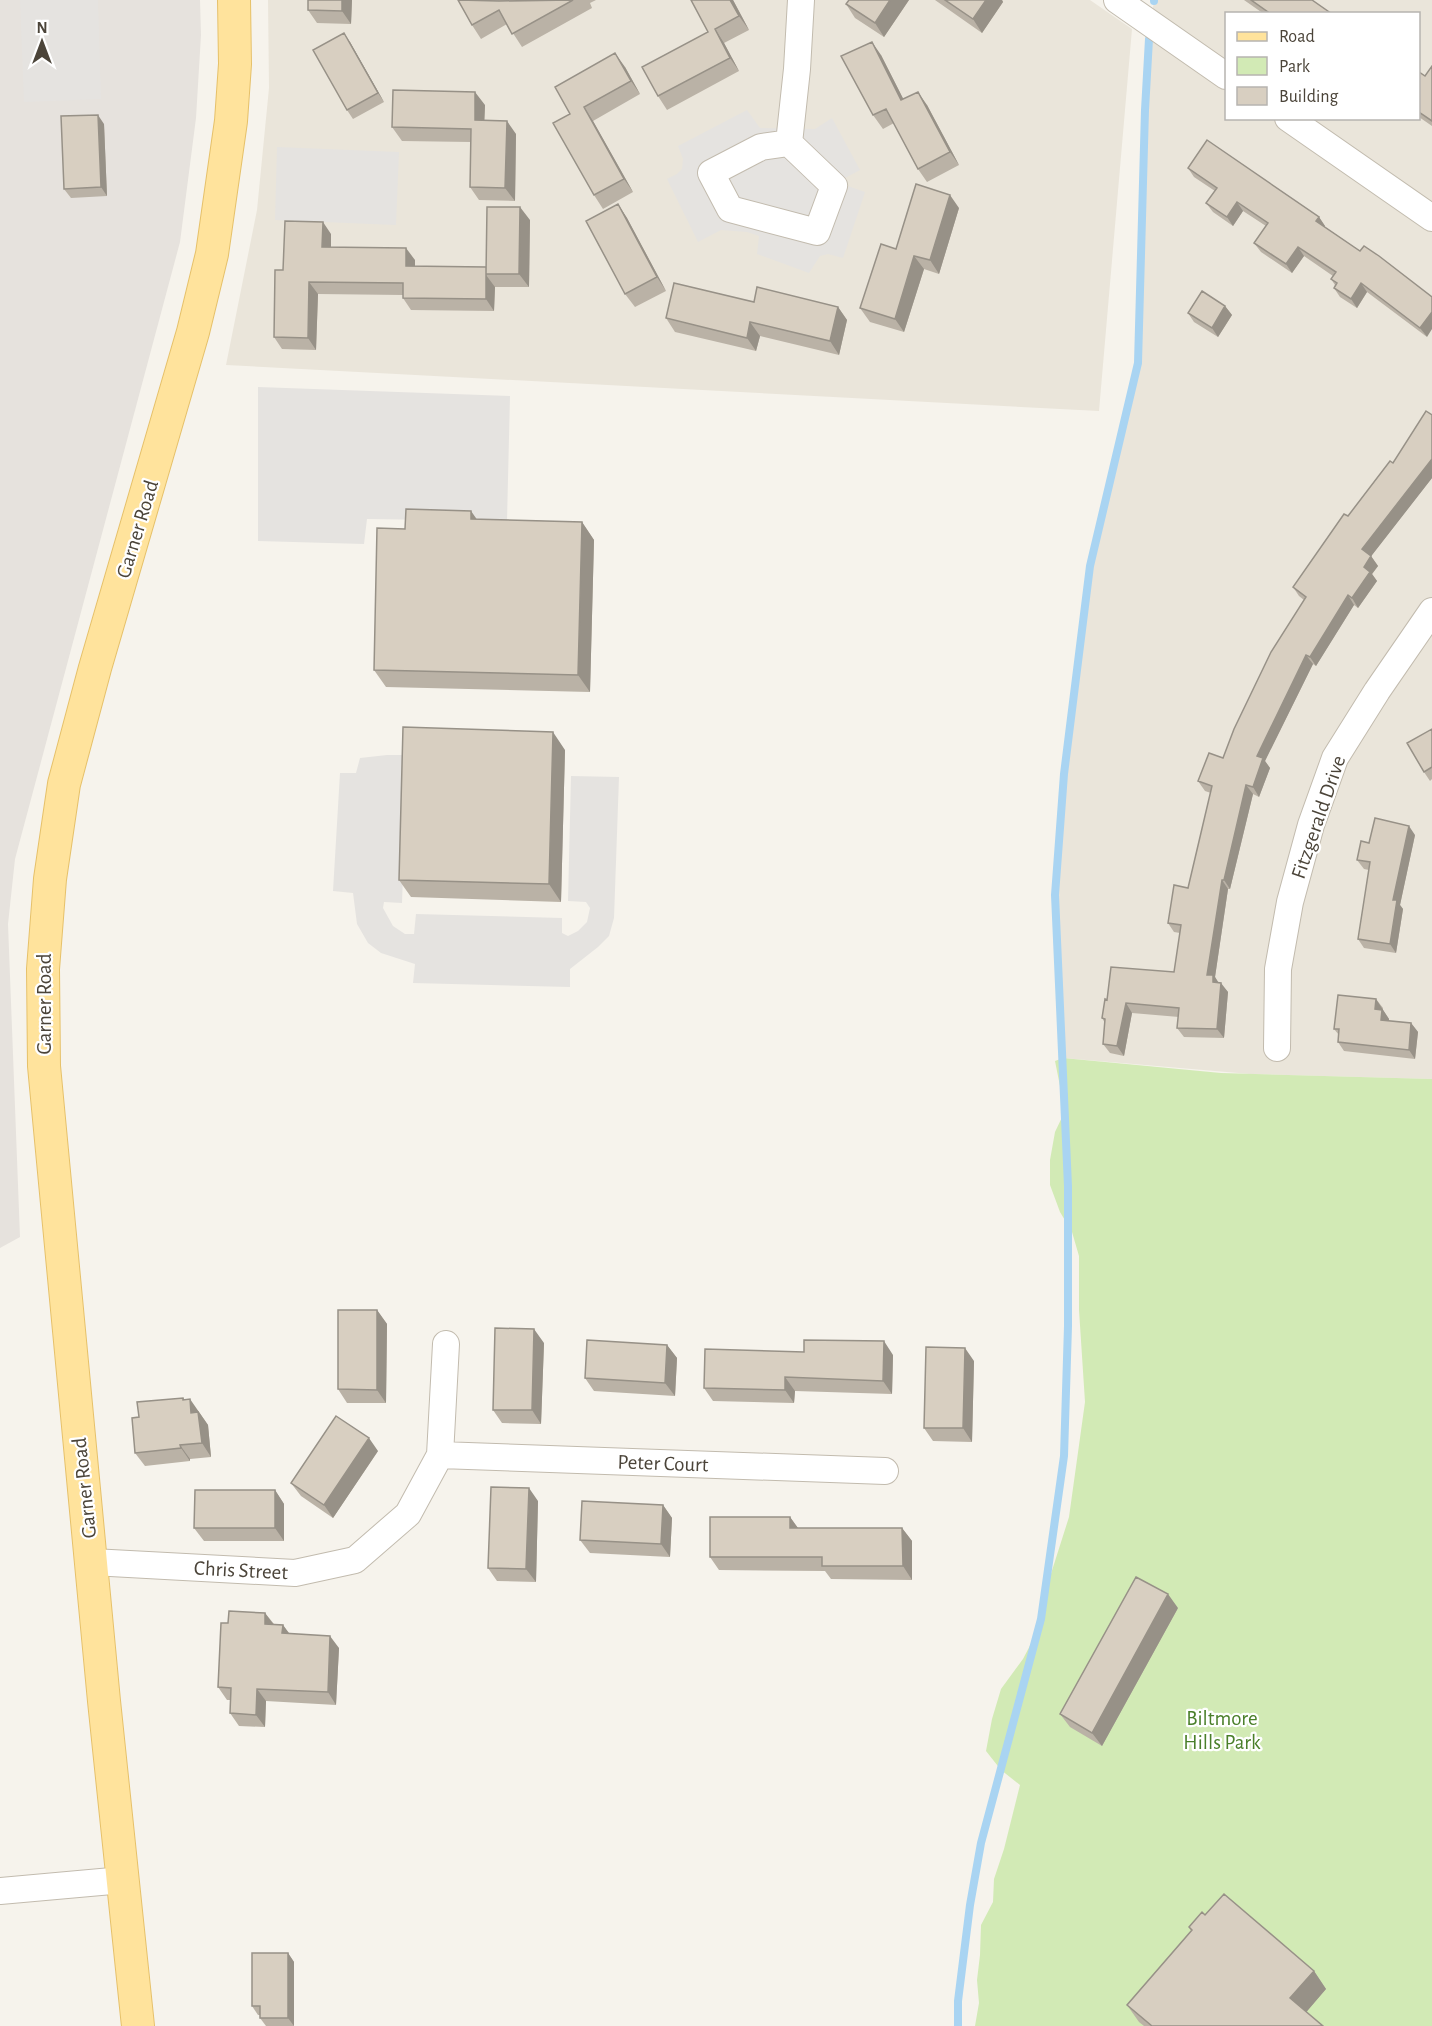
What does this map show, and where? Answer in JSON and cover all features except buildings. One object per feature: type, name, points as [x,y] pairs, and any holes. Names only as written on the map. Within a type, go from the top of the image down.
[{"type":"main road","name":"Garner Road","points":[[138,2026],[44,1066],[43,969],[50,879],[64,784],[98,658],[170,416],[212,254],[231,121],[234,0]]},
{"type":"street","points":[[789,143],[801,0]]},
{"type":"street","points":[[1117,0],[1225,75]]},
{"type":"street","points":[[1291,120],[1432,218]]},
{"type":"street","points":[[789,143],[834,186],[817,232],[730,209],[711,173],[761,147],[789,143]]},
{"type":"street","name":"Fitzgerald Drive","points":[[1277,1048],[1278,969],[1290,902],[1311,825],[1335,758],[1424,640],[1432,611]]},
{"type":"street","name":"Chris Street","points":[[92,1562],[295,1574],[355,1560],[408,1514],[440,1455],[446,1344]]},
{"type":"street","name":"Peter Court","points":[[440,1455],[885,1471]]},
{"type":"street","points":[[0,1891],[123,1880]]},
{"type":"shaded area","points":[[0,0],[200,0],[201,35],[196,118],[180,242],[15,859],[8,924],[20,1237],[0,1248]]},
{"type":"shaded area","points":[[20,0],[98,0],[101,99],[24,102]]},
{"type":"shaded area","points":[[268,0],[1090,0],[1132,29],[1099,411],[226,365],[257,210],[269,88]]},
{"type":"shaded area","points":[[1154,0],[1432,0],[1432,1079],[1250,1074],[1063,1058],[1055,895],[1064,774],[1090,566],[1138,363],[1149,39]]},
{"type":"shaded area","points":[[747,110],[760,128],[815,129],[832,118],[860,170],[845,178],[845,185],[865,192],[843,258],[828,254],[820,256],[809,273],[757,254],[759,236],[747,232],[721,230],[698,242],[667,179],[682,169],[683,159],[678,146]]},
{"type":"shaded area","points":[[277,147],[399,152],[396,225],[275,220]]},
{"type":"shaded area","points":[[258,387],[510,396],[507,521],[367,519],[364,544],[258,541]]},
{"type":"shaded area","points":[[407,755],[402,903],[384,902],[383,908],[393,926],[405,934],[414,934],[416,914],[562,918],[562,933],[568,936],[578,931],[587,922],[590,908],[586,902],[568,901],[571,776],[619,777],[614,918],[609,936],[570,969],[570,987],[413,983],[415,964],[381,953],[368,943],[357,924],[353,893],[333,891],[340,773],[356,773],[360,758]]},
{"type":"green space","name":"Biltmore Hills Park","points":[[1063,1058],[1221,1073],[1432,1079],[1432,2026],[975,2026],[979,2003],[977,1980],[981,1925],[993,1902],[994,1879],[1020,1785],[1001,1770],[986,1751],[1001,1689],[1023,1659],[1036,1634],[1042,1602],[1069,1517],[1085,1402],[1079,1310],[1079,1256],[1072,1232],[1060,1212],[1050,1185],[1050,1160],[1055,1132],[1065,1111],[1055,1061]]},
{"type":"waterway","points":[[958,2026],[958,2001],[970,1905],[981,1843],[1041,1619],[1064,1456],[1068,1326],[1068,1186],[1055,895],[1064,774],[1090,566],[1138,363],[1149,39]]}]
